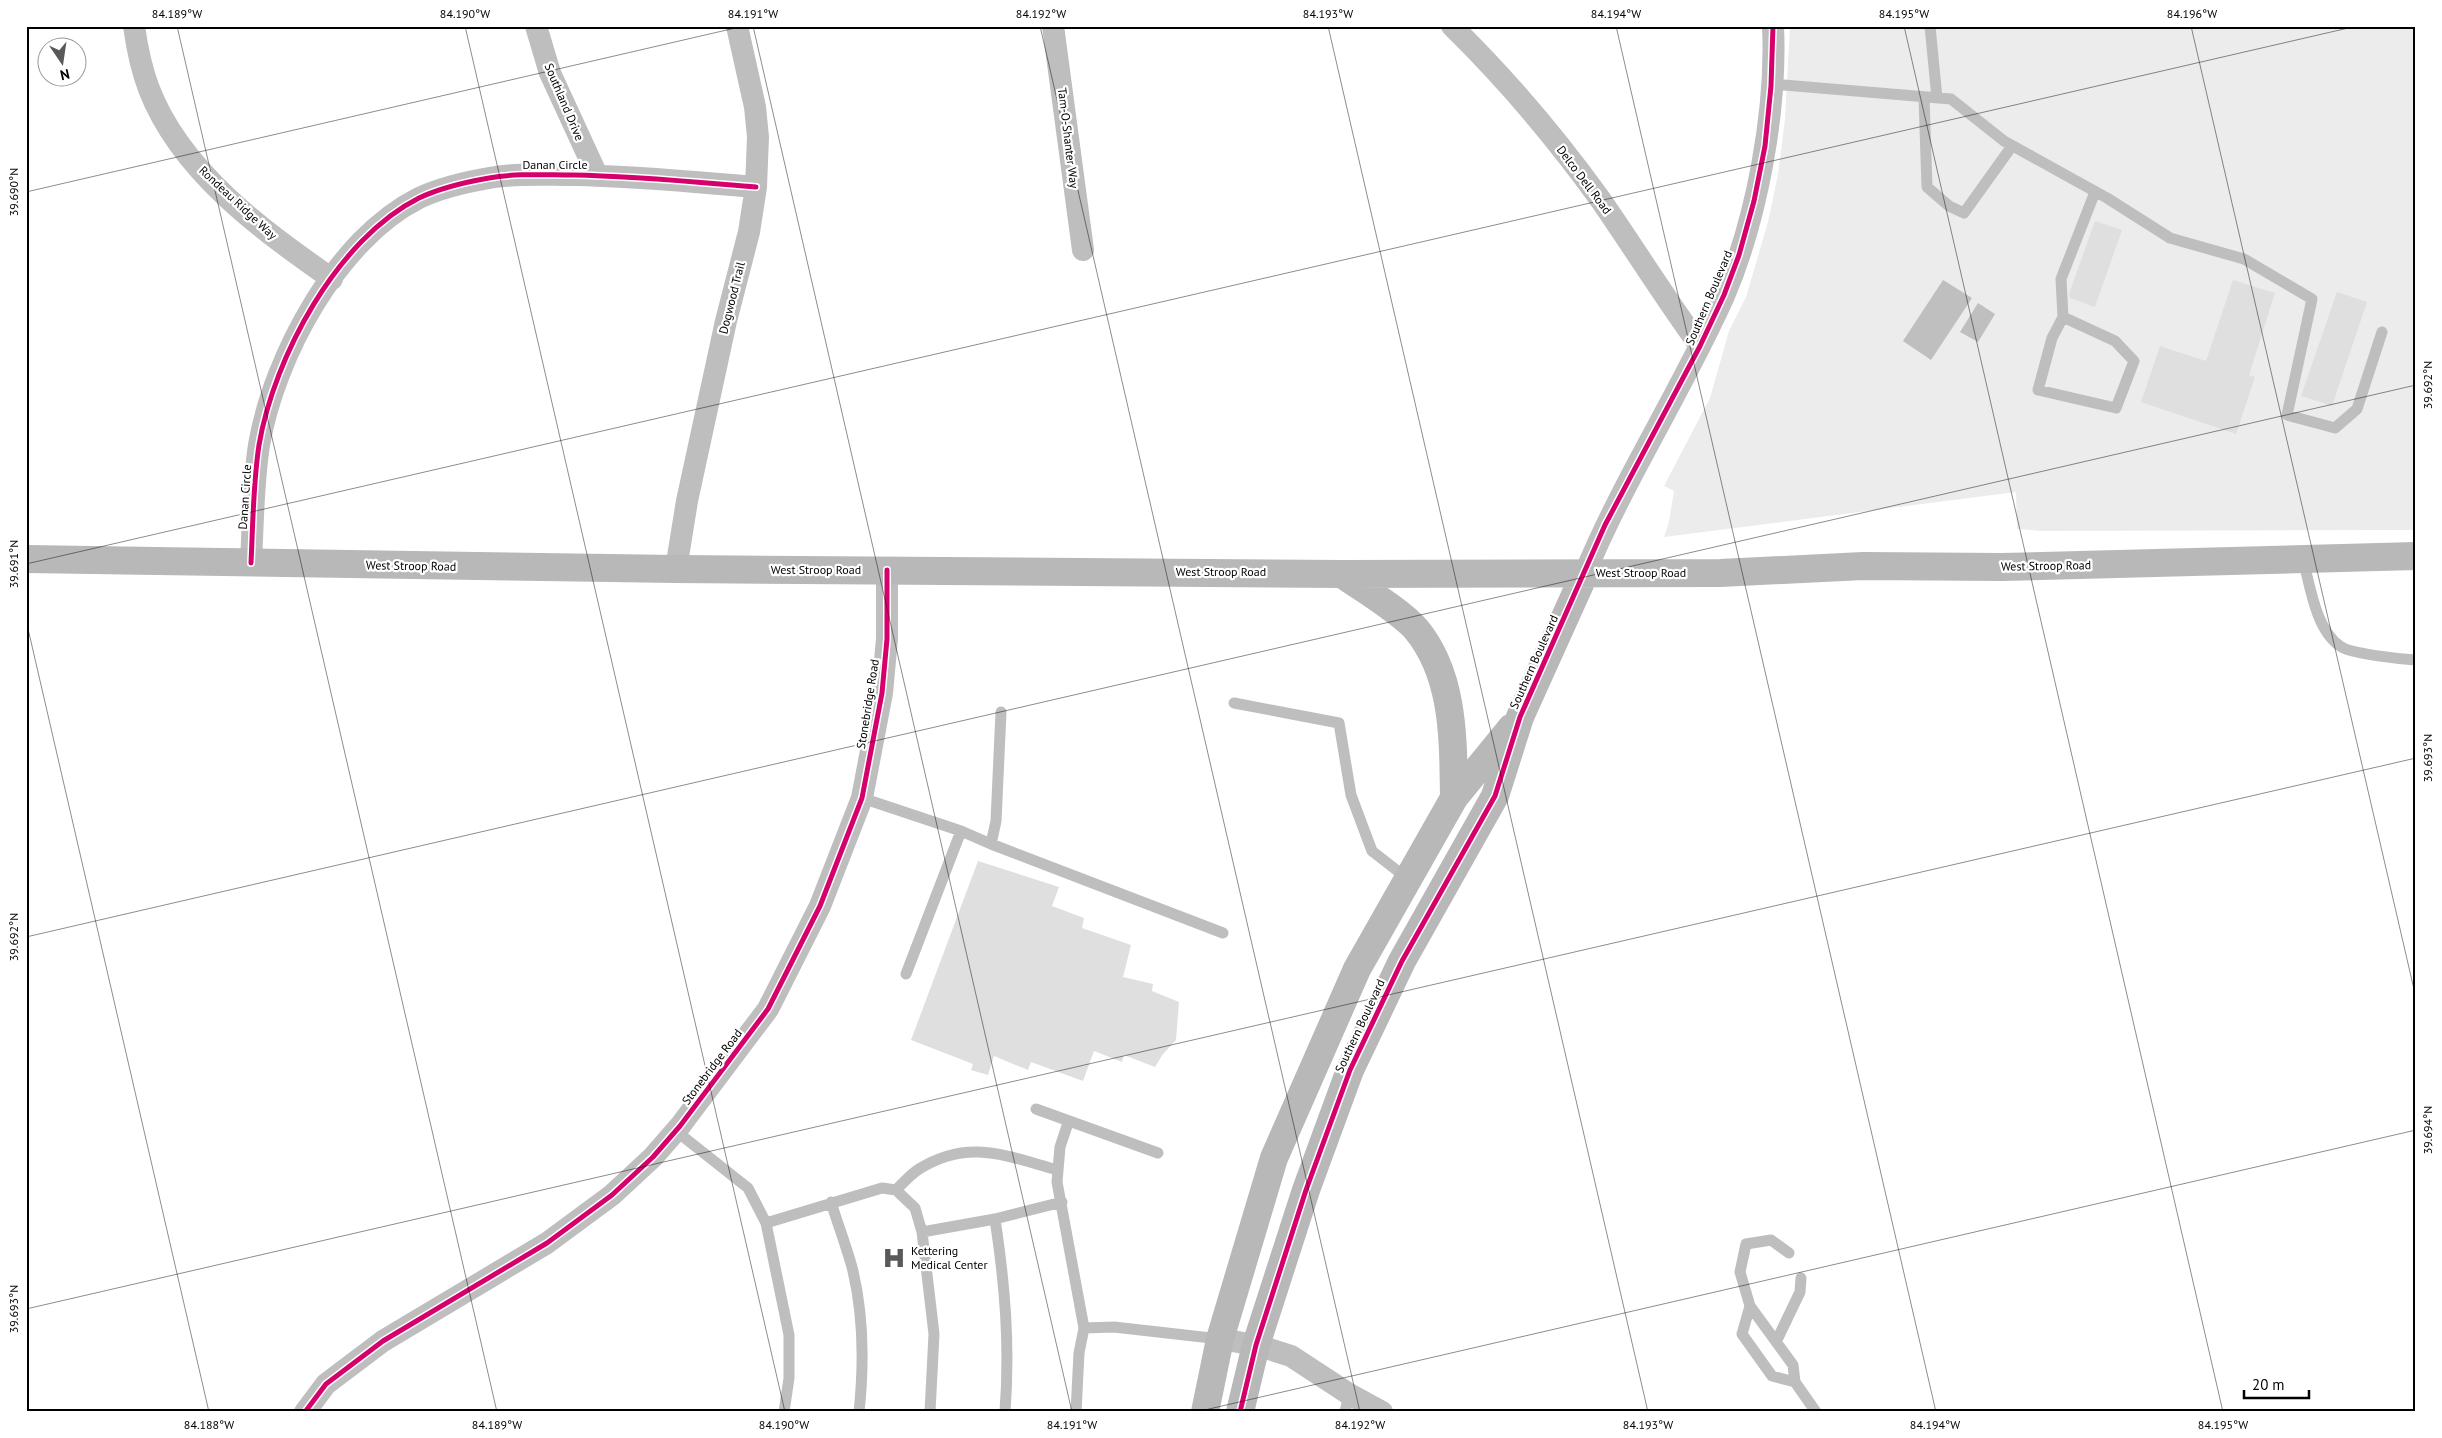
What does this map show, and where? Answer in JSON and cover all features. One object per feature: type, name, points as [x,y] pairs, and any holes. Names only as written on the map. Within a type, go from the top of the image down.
[{"type":"main road","name":"West Stroop Road","points":[[26,559],[676,569],[1342,574],[1720,573],[1863,566],[2002,567],[2416,556]]},
{"type":"main road","name":"Southern Boulevard","points":[[1240,1412],[1256,1345],[1306,1190],[1350,1070],[1402,961],[1495,796],[1520,717],[1585,573]]},
{"type":"main road","points":[[1342,574],[1415,628],[1434,657],[1446,690],[1453,735],[1454,798]]},
{"type":"main road","name":"Southern Boulevard","points":[[1205,1412],[1220,1339],[1274,1158],[1357,969],[1454,798],[1520,717]]},
{"type":"street","name":"Rondeau Ridge Way","points":[[134,26],[139,59],[150,90],[164,119],[182,146],[213,183],[261,227],[332,279]]},
{"type":"street","name":"Southland Drive","points":[[536,26],[550,73],[597,175]]},
{"type":"street","name":"Dogwood Trail","points":[[676,569],[687,500],[726,321],[749,232],[756,187],[758,137],[755,107],[738,26]]},
{"type":"street","name":"Tam-O-Shanter Way","points":[[1053,26],[1083,250]]},
{"type":"street","name":"Delco Dell Road","points":[[1452,26],[1484,57],[1561,147],[1599,198],[1700,346]]},
{"type":"street","name":"Southern Boulevard","points":[[1585,573],[1605,525],[1700,346],[1739,255],[1754,201],[1764,146],[1771,84],[1773,26]]},
{"type":"street","name":"Danan Circle","points":[[251,563],[254,487],[260,443],[272,393],[290,350],[332,279],[356,247],[379,225],[420,198],[454,186],[489,178],[525,174],[634,176],[756,187]]},
{"type":"street","name":"Stonebridge Road","points":[[305,1412],[326,1384],[383,1341],[568,1229],[612,1195],[653,1157],[676,1131],[768,1009],[820,906],[862,798],[882,693],[887,639],[887,570]]},
{"type":"street","points":[[1220,1339],[1256,1345],[1291,1356],[1347,1403],[1382,1412]]},
{"type":"lane","points":[[1930,26],[1937,98]]},
{"type":"lane","points":[[1771,84],[1951,99],[2012,146],[2095,192],[2170,238],[2244,259],[2312,299],[2287,415],[2336,428],[2357,409],[2382,332]]},
{"type":"lane","points":[[1924,97],[1927,187],[1949,206],[1964,213],[2012,146]]},
{"type":"lane","points":[[2063,316],[2115,341],[2134,361],[2116,408],[2038,390],[2052,338],[2063,316],[2061,280],[2095,192]]},
{"type":"lane","points":[[2302,559],[2320,623],[2340,647],[2387,658],[2416,660]]},
{"type":"lane","points":[[1234,703],[1339,722],[1351,795],[1372,852],[1408,879]]},
{"type":"lane","points":[[991,844],[996,821],[1000,712]]},
{"type":"lane","points":[[862,798],[961,830],[991,844],[1222,933]]},
{"type":"lane","points":[[906,974],[961,830]]},
{"type":"lane","points":[[1036,1109],[1158,1153]]},
{"type":"lane","points":[[1068,1122],[1060,1147],[1057,1182],[1084,1328],[1079,1353],[1076,1412]]},
{"type":"lane","points":[[676,1131],[748,1188],[766,1223],[789,1335],[789,1378],[784,1412]]},
{"type":"lane","points":[[896,1190],[918,1169],[954,1152],[986,1151],[1058,1170]]},
{"type":"lane","points":[[766,1223],[882,1188],[896,1190],[915,1208],[922,1232],[934,1334],[930,1412]]},
{"type":"lane","points":[[831,1202],[853,1271],[861,1320],[863,1373],[859,1412]]},
{"type":"lane","points":[[922,1232],[995,1219],[1062,1202]]},
{"type":"lane","points":[[995,1219],[1007,1320],[1009,1362],[1005,1412]]},
{"type":"lane","points":[[1789,1252],[1771,1240],[1746,1244],[1740,1272],[1750,1306],[1792,1365],[1796,1382],[1816,1412]]},
{"type":"lane","points":[[1776,1342],[1800,1292],[1800,1278]]},
{"type":"lane","points":[[1750,1306],[1742,1334],[1772,1376],[1796,1382]]},
{"type":"lane","points":[[1084,1328],[1114,1327],[1220,1339]]},
{"type":"shaded area","points":[[1790,26],[2416,26],[2416,530],[2042,531],[2017,529],[2016,492],[1664,537],[1669,522],[1674,491],[1664,486],[1710,398],[1729,331],[1746,297],[1768,222],[1778,174],[1785,119]]},
{"type":"shaded area","points":[[1943,280],[1972,298],[1931,360],[1903,341]]},
{"type":"shaded area","points":[[1978,303],[1995,314],[1978,342],[1960,332]]},
{"type":"building","points":[[2095,221],[2122,230],[2095,307],[2070,298],[2069,294]]},
{"type":"building","points":[[2233,280],[2275,293],[2249,375],[2255,377],[2236,434],[2141,402],[2160,346],[2206,361]]},
{"type":"building","points":[[2337,292],[2367,302],[2332,406],[2301,396]]},
{"type":"building","points":[[978,861],[1059,887],[1052,906],[1084,918],[1082,928],[1131,945],[1123,977],[1153,984],[1152,991],[1179,1002],[1176,1040],[1163,1054],[1155,1067],[1124,1055],[1122,1062],[1094,1051],[1083,1081],[1031,1062],[1028,1070],[994,1056],[988,1075],[971,1070],[973,1064],[911,1040]]},
{"type":"cycle path","points":[[1240,1412],[1256,1345],[1306,1190],[1350,1070],[1402,961],[1495,796],[1520,717],[1605,525],[1700,346],[1724,295],[1739,255],[1754,201],[1765,146],[1771,86],[1773,26]]},
{"type":"cycle path","points":[[251,563],[254,489],[259,445],[267,411],[279,375],[295,339],[314,304],[336,271],[362,242],[389,217],[419,198],[436,191],[471,181],[510,175],[619,177],[756,187]]},
{"type":"cycle path","points":[[305,1412],[326,1384],[383,1341],[547,1243],[612,1195],[653,1157],[680,1126],[768,1009],[820,906],[862,798],[882,693],[887,639],[887,570]]},
{"type":"place","name":"Kettering Medical Center","points":[[894,1258]]}]
